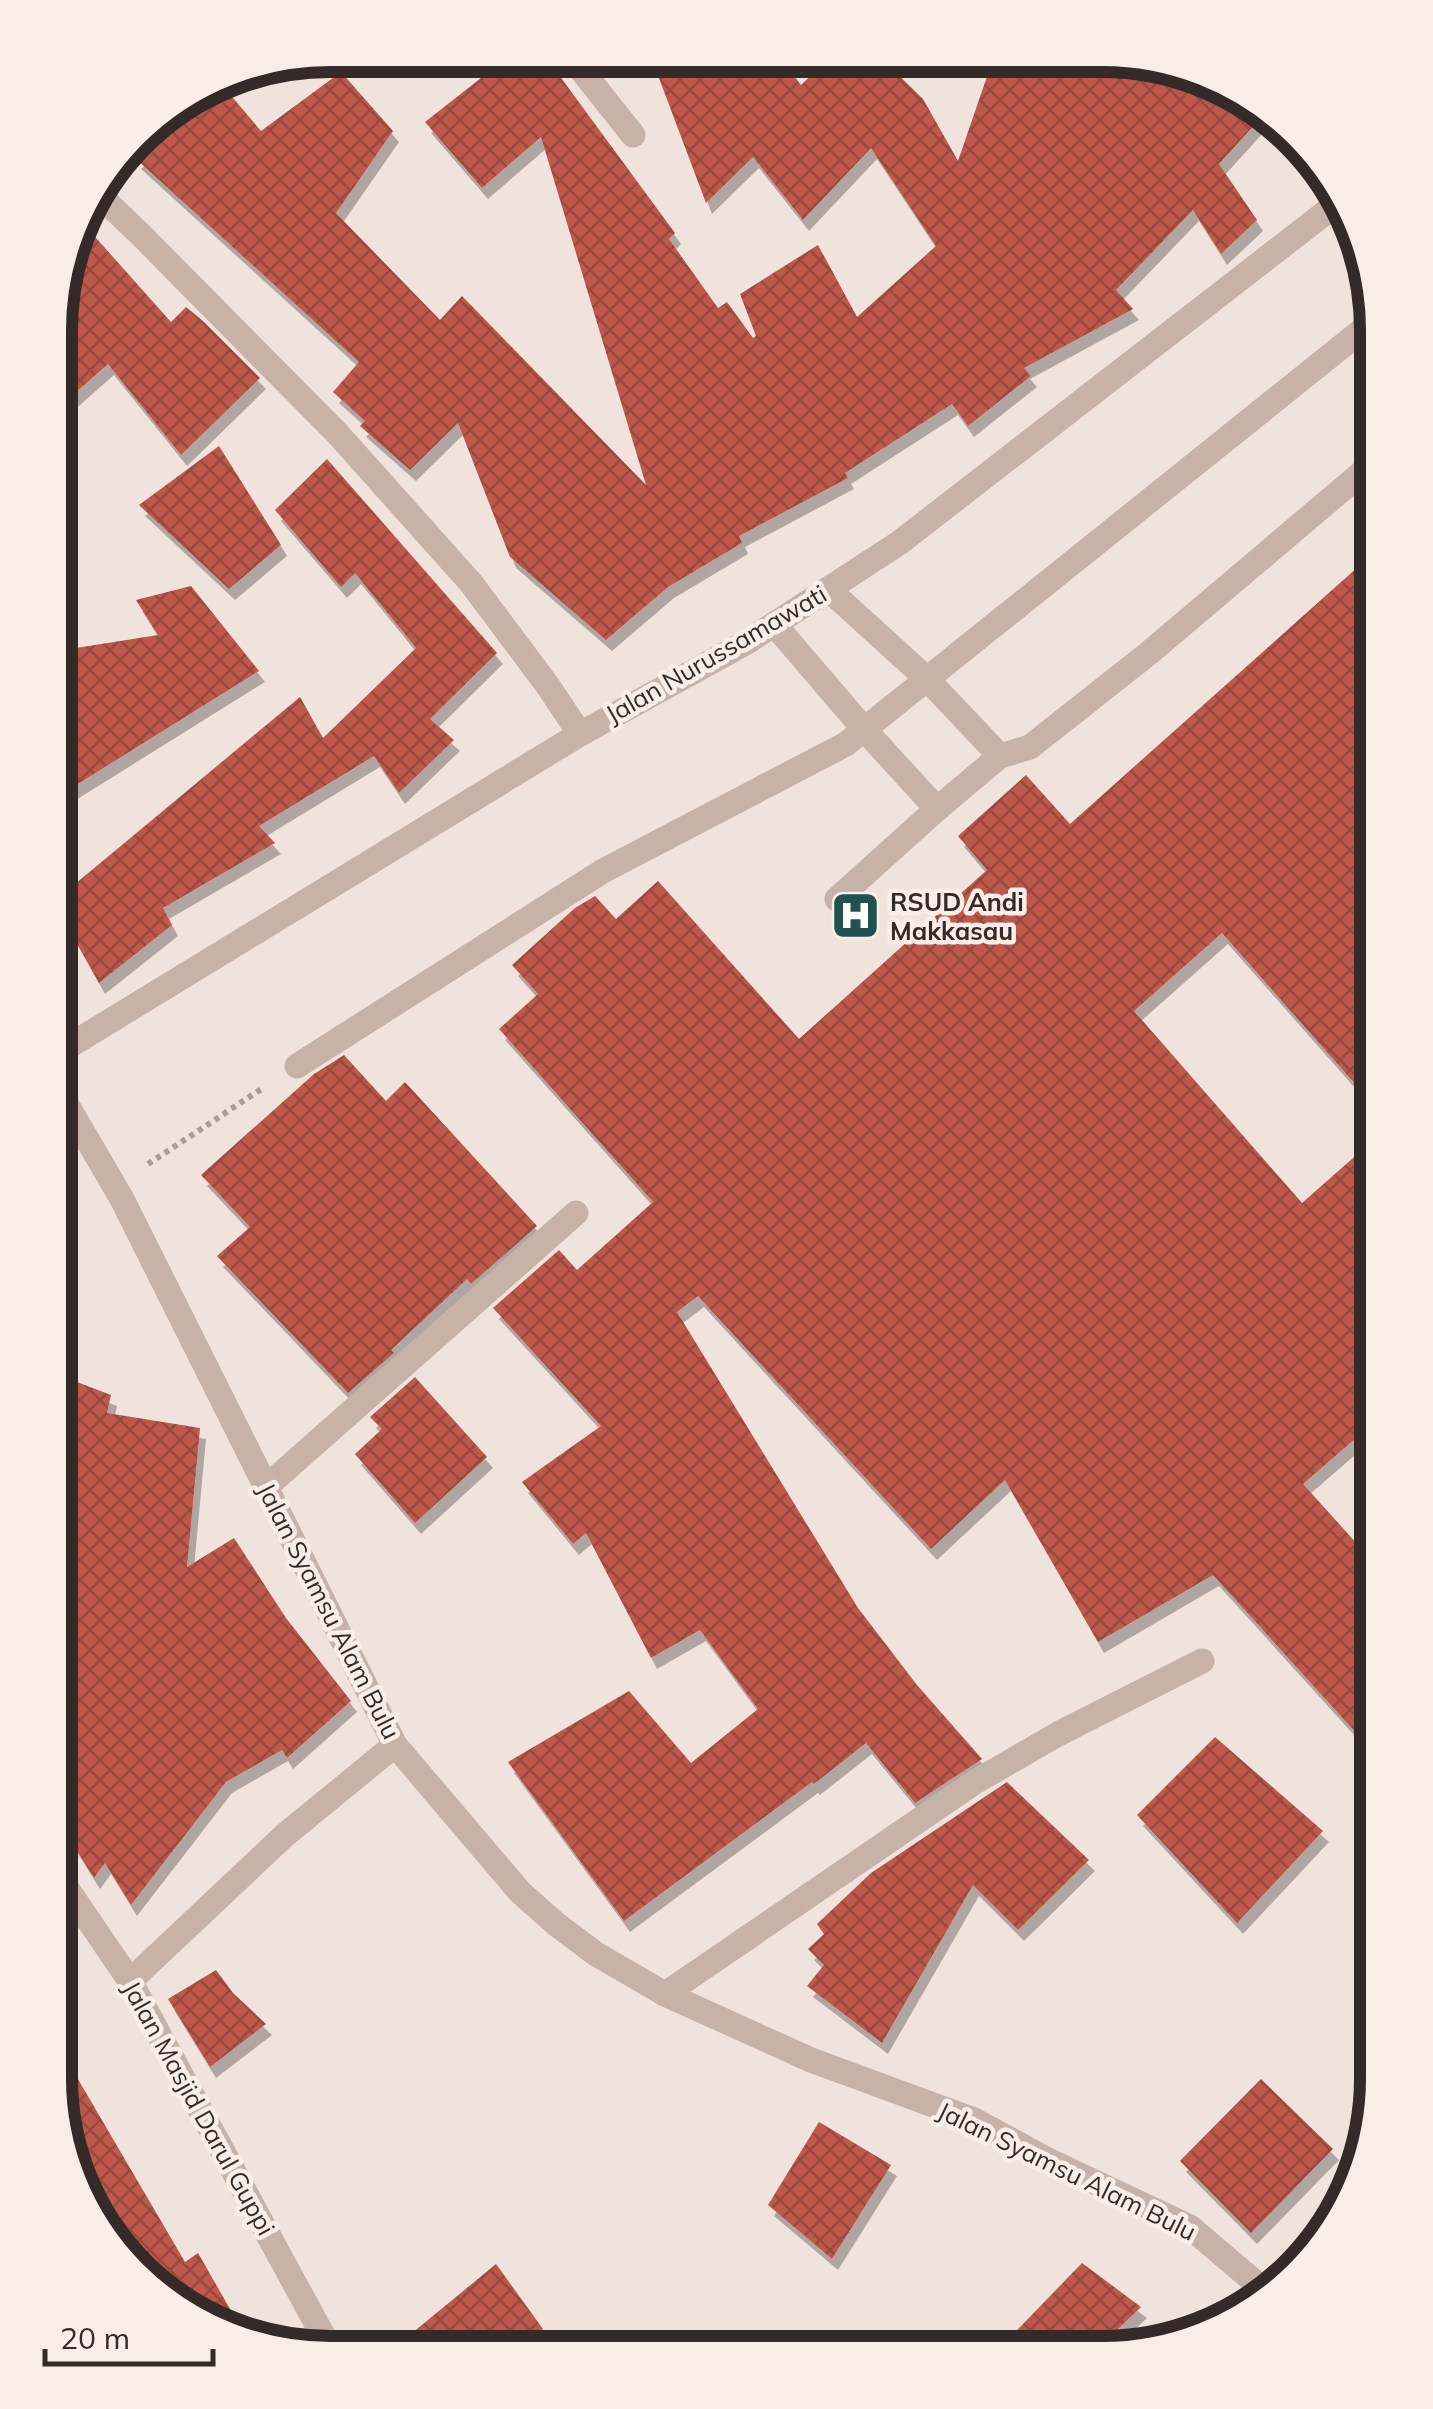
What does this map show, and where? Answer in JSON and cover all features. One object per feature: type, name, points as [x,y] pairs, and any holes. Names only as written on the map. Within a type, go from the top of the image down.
[{"type":"street","points":[[584,73],[633,136]]},
{"type":"street","points":[[107,202],[336,434],[458,569],[580,734]]},
{"type":"street","name":"Jalan Nurussamawati","points":[[72,1044],[580,734],[746,642],[899,542],[1330,209]]},
{"type":"street","points":[[297,1066],[604,871],[846,744],[1360,332]]},
{"type":"street","points":[[837,899],[1000,756],[1030,747],[1149,653],[1360,474]]},
{"type":"street","points":[[828,589],[927,678],[1000,756]]},
{"type":"street","points":[[774,624],[937,810]]},
{"type":"street","name":"Jalan Syamsu Alam Bulu","points":[[72,1113],[115,1186],[395,1745],[520,1892],[596,1954],[665,1994],[811,2060],[974,2120],[1190,2227],[1258,2285]]},
{"type":"street","points":[[266,1488],[576,1213]]},
{"type":"street","points":[[665,1994],[975,1782],[1058,1734],[1202,1661]]},
{"type":"street","points":[[130,1981],[284,1835],[395,1745]]},
{"type":"street","name":"Jalan Masjid Darul Guppi","points":[[72,1895],[130,1981],[323,2336]]},
{"type":"path","points":[[115,1186],[297,1066]]},
{"type":"building","points":[[791,72],[801,85],[814,72],[896,72],[923,99],[958,161],[988,72],[1103,72],[1170,81],[1232,107],[1256,123],[1219,164],[1257,220],[1221,254],[1193,210],[1116,290],[1133,309],[1024,368],[1031,376],[968,426],[952,404],[845,473],[848,478],[739,536],[742,543],[668,587],[606,640],[510,557],[458,423],[410,470],[360,426],[365,421],[333,392],[359,362],[137,159],[187,116],[229,93],[261,131],[342,73],[393,131],[336,213],[440,320],[462,296],[646,485],[541,137],[482,188],[425,122],[488,73],[557,73],[675,233],[669,239],[718,308],[727,302],[753,338],[756,336],[740,294],[818,245],[857,317],[936,246],[871,148],[803,220],[753,157],[706,203],[657,73]]},
{"type":"building","points":[[92,233],[171,322],[186,307],[260,378],[181,455],[108,364],[72,396],[75,296]]},
{"type":"building","points":[[219,446],[281,545],[229,589],[139,505]]},
{"type":"building","points":[[327,459],[497,653],[430,719],[454,740],[399,793],[374,756],[259,826],[275,843],[163,908],[172,925],[99,983],[72,935],[72,887],[300,697],[323,738],[416,648],[355,573],[341,587],[275,510]]},
{"type":"building","points":[[1360,565],[1360,1090],[1222,933],[1134,1011],[1302,1203],[1360,1152],[1360,1435],[1303,1484],[1360,1547],[1360,1737],[1213,1575],[1098,1642],[1005,1480],[931,1549],[698,1296],[677,1312],[858,1608],[917,1685],[982,1759],[915,1803],[866,1743],[624,1921],[508,1762],[629,1691],[691,1763],[758,1709],[700,1630],[651,1658],[586,1533],[573,1544],[522,1482],[601,1426],[493,1308],[559,1250],[577,1270],[653,1202],[499,1029],[538,994],[512,965],[575,908],[595,896],[616,919],[658,881],[799,1039],[987,870],[958,836],[1026,775],[1070,824]]},
{"type":"building","points":[[191,586],[259,671],[72,788],[72,649],[158,635],[136,600]]},
{"type":"building","points":[[344,1055],[386,1101],[405,1082],[537,1226],[471,1284],[467,1279],[348,1393],[217,1256],[250,1227],[201,1175],[314,1074]]},
{"type":"building","points":[[415,1377],[487,1457],[415,1523],[355,1454],[382,1429],[370,1417]]},
{"type":"building","points":[[72,1380],[111,1395],[107,1413],[200,1428],[187,1567],[234,1538],[286,1618],[351,1701],[287,1758],[282,1750],[226,1782],[131,1905],[105,1863],[94,1878],[72,1843]]},
{"type":"building","points":[[1215,1737],[1323,1831],[1237,1923],[1137,1815]]},
{"type":"building","points":[[1007,1782],[1089,1860],[1018,1930],[973,1885],[882,2043],[807,1986],[824,1965],[808,1949],[824,1934],[817,1924],[871,1873]]},
{"type":"building","points":[[216,1970],[233,1993],[266,2024],[210,2067],[168,1999]]},
{"type":"building","points":[[72,2069],[185,2262],[198,2253],[235,2318],[173,2283],[126,2236],[107,2208],[86,2162],[77,2129]]},
{"type":"building","points":[[1261,2079],[1333,2149],[1251,2233],[1180,2161]]},
{"type":"building","points":[[819,2122],[891,2165],[832,2259],[768,2205]]},
{"type":"building","points":[[1082,2263],[1141,2307],[1111,2336],[1011,2336]]},
{"type":"building","points":[[496,2264],[543,2329],[533,2336],[408,2336]]},
{"type":"place","name":"RSUD Andi Makkasau","points":[[855,916]]}]
